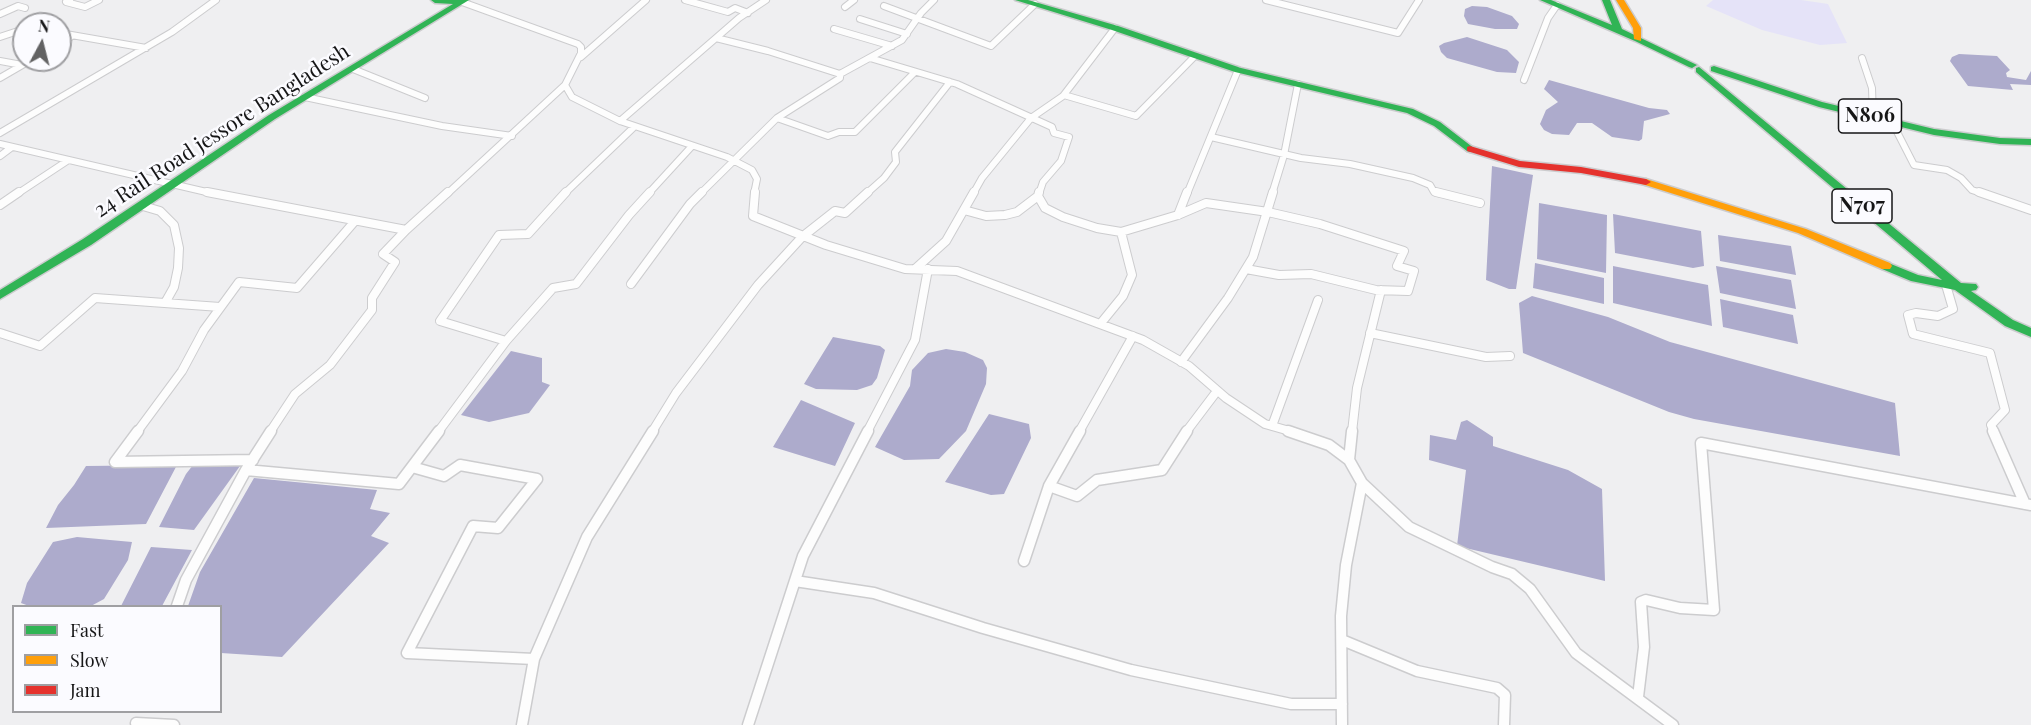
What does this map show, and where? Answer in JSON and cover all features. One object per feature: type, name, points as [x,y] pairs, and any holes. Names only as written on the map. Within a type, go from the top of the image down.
[{"type":"main road","points":[[435,0],[463,1]]},
{"type":"main road","points":[[1019,0],[1115,28],[1238,70],[1410,111],[1437,124],[1469,149],[1519,164],[1632,178],[1802,231],[1914,278],[1952,286],[1972,287]]},
{"type":"main road","name":"N707","points":[[1544,0],[1637,33],[1703,67],[1840,176],[1903,232],[1987,299],[2031,325]]},
{"type":"main road","points":[[1606,0],[1617,27]]},
{"type":"main road","points":[[1620,0],[1637,33]]},
{"type":"main road","name":"24 Rail Road jessore Bangladesh","points":[[0,295],[143,206],[272,117],[463,1]]},
{"type":"main road","name":"N707","points":[[1703,67],[1736,103],[1830,178],[1952,286],[2009,323],[2031,333]]},
{"type":"main road","name":"N806","points":[[1703,67],[1819,104],[1934,132],[2000,141],[2031,142]]},
{"type":"street","points":[[70,0],[66,2],[85,7],[99,0]]},
{"type":"street","points":[[0,133],[172,32],[216,0]]},
{"type":"street","points":[[578,59],[646,0]]},
{"type":"street","points":[[685,0],[728,12],[735,8],[748,13]]},
{"type":"street","points":[[620,121],[716,38],[766,0]]},
{"type":"street","points":[[845,7],[854,0]]},
{"type":"street","points":[[632,284],[690,204],[777,118],[840,78],[840,74],[902,40],[919,19],[921,13],[934,0]]},
{"type":"street","points":[[1263,0],[1398,33],[1419,0]]},
{"type":"street","points":[[177,605],[186,580],[246,470],[295,394],[330,366],[372,310],[372,298],[395,262],[383,254],[406,230],[512,136],[565,85],[578,59],[582,50],[578,44],[463,1]]},
{"type":"street","points":[[884,6],[991,46],[1035,4]]},
{"type":"street","points":[[1524,80],[1548,18],[1557,5]]},
{"type":"street","points":[[0,14],[18,6],[25,8]]},
{"type":"street","points":[[860,19],[907,34]]},
{"type":"street","points":[[915,269],[945,241],[982,178],[1031,118],[1064,95],[1115,28]]},
{"type":"street","points":[[834,29],[891,46]]},
{"type":"street","points":[[72,36],[146,48]]},
{"type":"street","points":[[716,38],[768,51],[840,74]]},
{"type":"street","points":[[1064,95],[1136,116],[1195,56]]},
{"type":"street","points":[[870,58],[950,82],[1052,127],[1054,133],[1069,137],[1061,161],[1043,182],[1038,196],[1017,212],[986,216],[964,210]]},
{"type":"street","points":[[1862,58],[1872,88],[1873,117]]},
{"type":"street","points":[[353,69],[425,98]]},
{"type":"street","points":[[1178,216],[1238,70]]},
{"type":"street","points":[[777,118],[828,136],[839,132],[855,132],[914,73]]},
{"type":"street","points":[[522,725],[534,659],[586,537],[676,393],[758,285],[802,237],[834,211],[845,213],[884,178],[896,162],[895,152],[950,82]]},
{"type":"street","points":[[1180,362],[1228,298],[1253,257],[1284,155],[1298,84]]},
{"type":"street","points":[[565,85],[572,97],[620,121],[735,161],[752,170],[756,175],[753,216],[802,237],[905,269],[957,271],[1101,323],[1133,336],[1180,362],[1265,424],[1329,445],[1349,460],[1362,483],[1409,527],[1492,567],[1512,574],[1530,589],[1576,653],[1673,725]]},
{"type":"street","points":[[305,98],[442,126],[512,136]]},
{"type":"street","points":[[1892,122],[1914,165],[1947,170],[1961,178],[1972,190],[2031,210]]},
{"type":"street","points":[[507,341],[440,321],[500,235],[528,234],[554,204],[634,126]]},
{"type":"street","points":[[1211,137],[1284,155],[1350,164],[1413,178],[1430,185],[1434,192],[1480,203]]},
{"type":"street","points":[[0,144],[172,186],[406,230]]},
{"type":"street","points":[[246,470],[399,484],[507,341],[553,288],[576,284],[629,215],[692,146]]},
{"type":"street","points":[[0,156],[12,147]]},
{"type":"street","points":[[0,205],[67,161]]},
{"type":"street","points":[[1038,196],[1045,208],[1063,217],[1097,228],[1121,232],[1178,216],[1206,203],[1268,212],[1320,224],[1404,251],[1397,266],[1414,271],[1408,291],[1381,290],[1311,274],[1279,275],[1246,269]]},
{"type":"street","points":[[143,206],[160,211],[174,225],[179,248],[178,268],[174,286],[165,303]]},
{"type":"street","points":[[253,460],[115,462],[182,371],[220,307],[239,282],[297,288],[355,220]]},
{"type":"street","points":[[1101,323],[1123,296],[1132,275],[1121,232]]},
{"type":"street","points":[[748,725],[803,556],[915,340],[928,269]]},
{"type":"street","points":[[1952,286],[1953,309],[1938,316],[1916,313],[1908,315],[1913,334],[1990,353],[2005,410],[1991,425],[2028,505]]},
{"type":"street","points":[[1349,460],[1357,388],[1381,290]]},
{"type":"street","points":[[0,333],[40,346],[95,298],[220,307]]},
{"type":"street","points":[[1272,426],[1318,300]]},
{"type":"street","points":[[1370,333],[1486,357],[1510,356]]},
{"type":"street","points":[[1024,561],[1049,486],[1133,336]]},
{"type":"street","points":[[1049,486],[1077,496],[1097,480],[1162,470],[1196,416],[1217,391]]},
{"type":"street","points":[[1638,697],[1644,646],[1641,602],[1646,600],[1680,608],[1714,610],[1701,442],[2028,505]]},
{"type":"street","points":[[412,467],[444,476],[460,465],[537,478],[498,528],[473,526],[407,653],[534,659]]},
{"type":"street","points":[[1342,725],[1342,640],[1346,565],[1362,483]]},
{"type":"street","points":[[795,581],[874,593],[983,628],[1131,670],[1291,704],[1342,704]]},
{"type":"street","points":[[1342,640],[1417,671],[1497,687],[1505,695],[1504,725]]},
{"type":"street","points":[[137,720],[174,725]]},
{"type":"shaded area","points":[[1713,0],[1801,0],[1828,4],[1847,43],[1820,45],[1762,30],[1706,6]]},
{"type":"shaded area","points":[[1472,6],[1487,7],[1512,16],[1519,24],[1517,29],[1495,29],[1468,24],[1464,16],[1465,9]]},
{"type":"shaded area","points":[[1467,37],[1507,50],[1519,62],[1516,73],[1497,72],[1447,58],[1441,52],[1439,46],[1444,43]]},
{"type":"shaded area","points":[[1959,54],[1997,56],[2010,70],[2006,73],[2007,77],[2026,80],[2031,71],[2031,85],[2010,84],[2013,90],[1968,86],[1950,61],[1952,57]]},
{"type":"shaded area","points":[[1549,80],[1649,108],[1667,110],[1670,114],[1644,121],[1642,139],[1639,141],[1612,137],[1592,123],[1577,123],[1569,135],[1552,134],[1544,130],[1540,124],[1546,110],[1558,102],[1544,89]]},
{"type":"shaded area","points":[[1492,166],[1533,175],[1516,289],[1509,289],[1486,280]]},
{"type":"shaded area","points":[[1539,203],[1607,215],[1606,273],[1537,259]]},
{"type":"shaded area","points":[[1613,214],[1701,231],[1704,266],[1693,268],[1615,253]]},
{"type":"shaded area","points":[[1718,235],[1791,246],[1796,275],[1720,261]]},
{"type":"shaded area","points":[[1535,263],[1604,278],[1604,304],[1533,288]]},
{"type":"shaded area","points":[[1613,266],[1708,285],[1712,326],[1613,303]]},
{"type":"shaded area","points":[[1716,266],[1791,280],[1796,309],[1720,293]]},
{"type":"shaded area","points":[[1532,296],[1608,317],[1670,342],[1895,403],[1900,456],[1694,419],[1669,412],[1523,353],[1519,303]]},
{"type":"shaded area","points":[[1720,299],[1793,315],[1798,344],[1723,327]]},
{"type":"shaded area","points":[[833,337],[880,346],[885,350],[877,378],[872,385],[857,390],[816,389],[804,384]]},
{"type":"shaded area","points":[[946,349],[965,352],[983,360],[987,368],[986,384],[966,431],[939,459],[904,460],[875,447],[910,386],[912,370],[928,353]]},
{"type":"shaded area","points":[[511,351],[542,358],[542,382],[550,385],[529,413],[489,422],[461,415]]},
{"type":"shaded area","points":[[801,400],[855,423],[835,466],[773,447]]},
{"type":"shaded area","points":[[989,414],[1029,424],[1031,438],[1004,494],[991,495],[945,482]]},
{"type":"shaded area","points":[[1467,420],[1493,437],[1493,446],[1568,470],[1602,489],[1605,581],[1457,546],[1466,470],[1429,460],[1430,435],[1456,440],[1461,422]]},
{"type":"shaded area","points":[[177,465],[146,524],[46,528],[58,505],[86,466]]},
{"type":"shaded area","points":[[193,465],[240,466],[194,530],[159,527],[186,474]]},
{"type":"shaded area","points":[[254,478],[377,490],[370,509],[390,513],[371,536],[389,543],[282,657],[222,653],[222,605],[188,605],[200,572]]},
{"type":"shaded area","points":[[77,537],[132,542],[128,560],[104,599],[93,605],[26,605],[21,603],[27,583],[53,542]]},
{"type":"shaded area","points":[[151,547],[192,550],[163,605],[122,605]]},
{"type":"traffic: fast","points":[[435,0],[462,2]]},
{"type":"traffic: fast","points":[[0,295],[87,242],[272,117],[465,0]]},
{"type":"traffic: fast","points":[[1019,0],[1115,28],[1238,70],[1410,111],[1437,124],[1470,149]]},
{"type":"traffic: fast","points":[[1544,0],[1638,39],[1692,65]]},
{"type":"traffic: fast","points":[[1606,0],[1618,30]]},
{"type":"traffic: fast","points":[[1714,69],[1819,104],[1934,132],[2000,141],[2031,142]]},
{"type":"traffic: fast","points":[[1699,70],[1958,287],[2009,323],[2031,333]]},
{"type":"traffic: fast","points":[[1886,266],[1915,278],[1958,287],[1972,287]]},
{"type":"traffic: slow","points":[[1620,0],[1637,28],[1638,39]]},
{"type":"traffic: slow","points":[[1646,182],[1802,231],[1886,266]]},
{"type":"traffic: jam","points":[[1470,149],[1519,164],[1581,170],[1646,182]]}]
